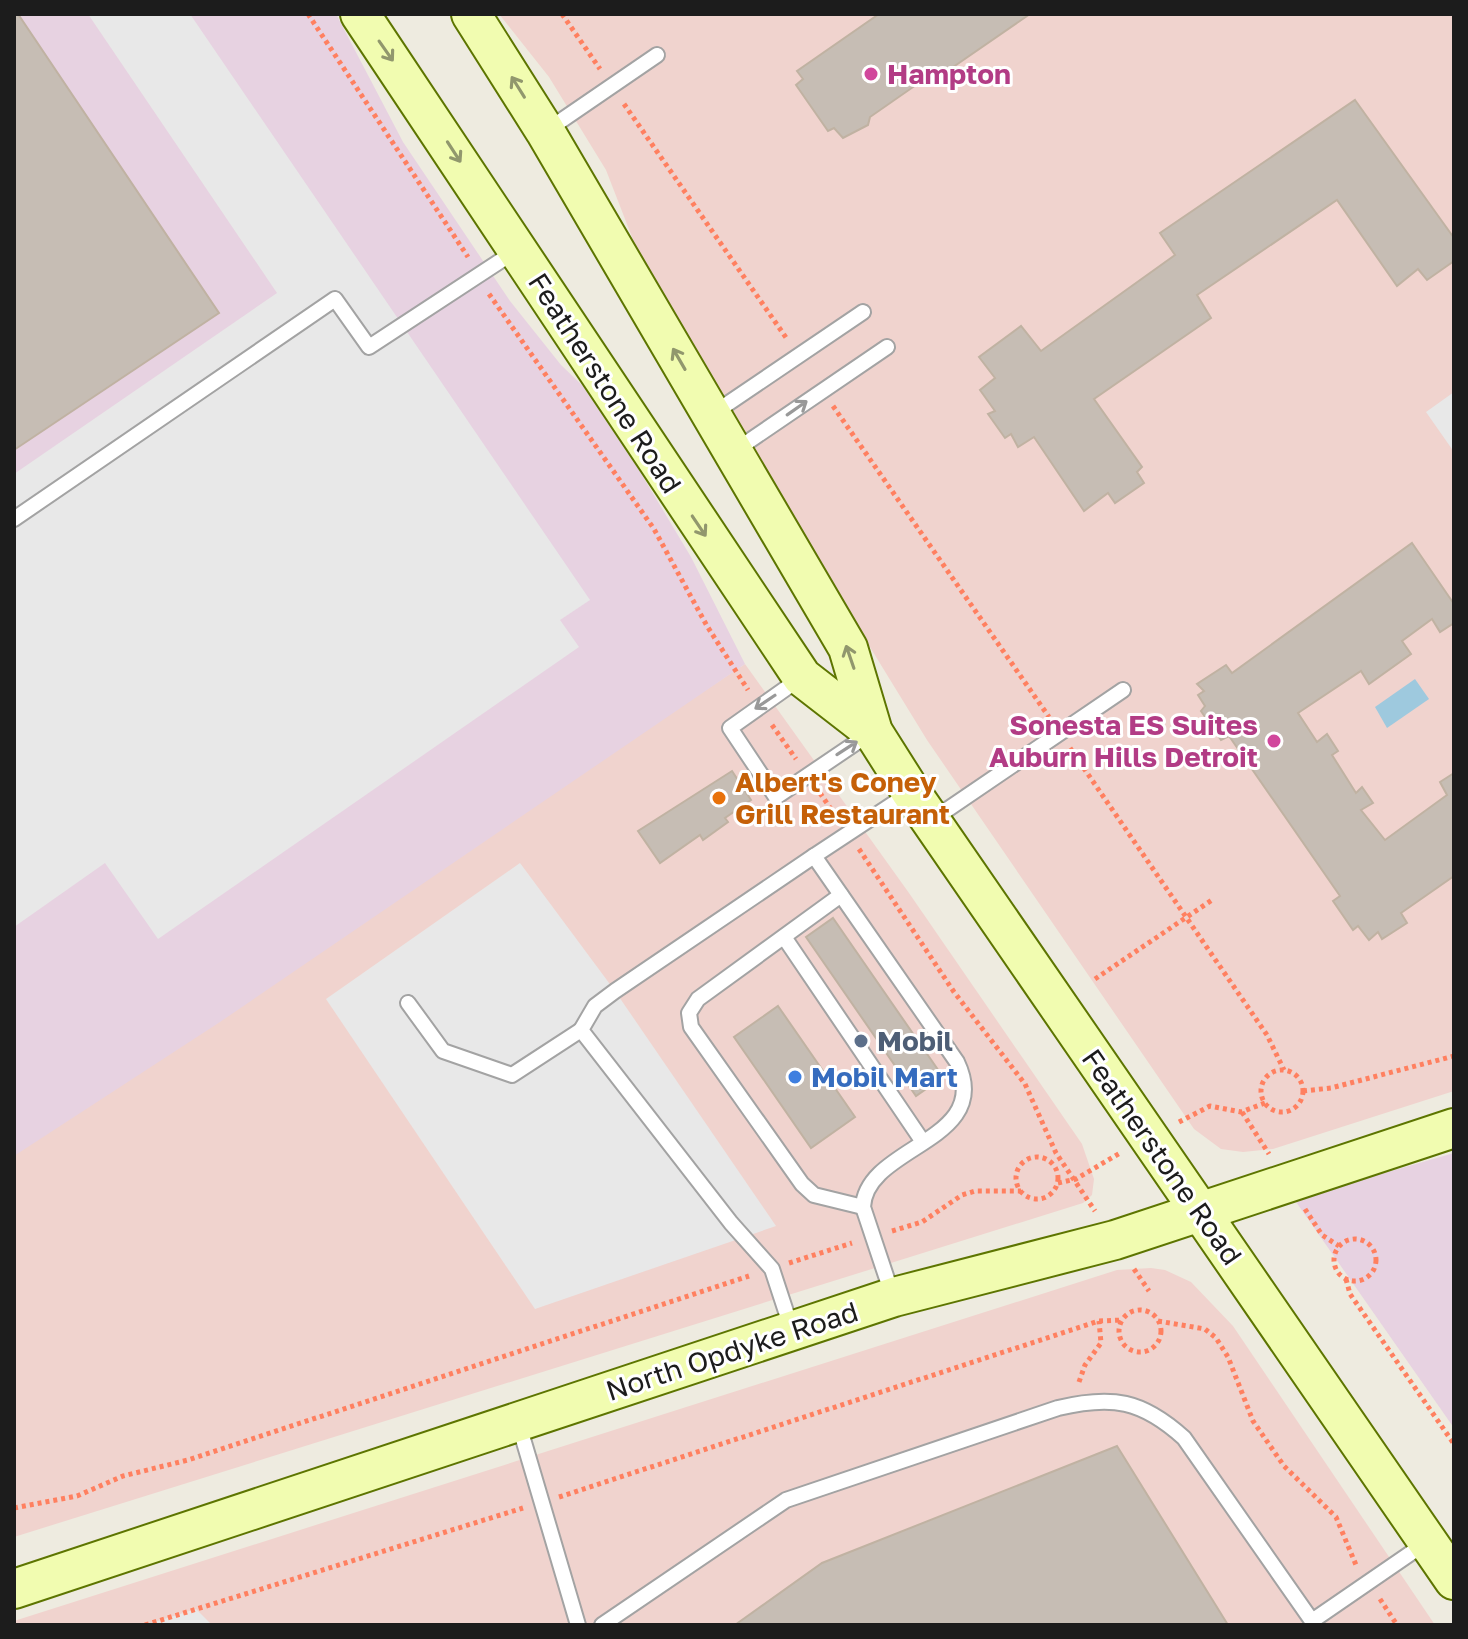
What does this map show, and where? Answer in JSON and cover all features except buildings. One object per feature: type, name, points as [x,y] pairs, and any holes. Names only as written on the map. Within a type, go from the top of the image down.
[{"type":"main road","name":"Featherstone Road","points":[[360,14],[802,677],[873,732]]},
{"type":"main road","name":"Featherstone Road","points":[[471,14],[545,131],[848,648],[873,732],[1454,1580]]},
{"type":"main road","name":"North Opdyke Road","points":[[14,1589],[894,1297],[1115,1240],[1454,1128]]},
{"type":"lane","points":[[545,131],[657,55]]},
{"type":"lane","points":[[14,519],[335,299],[369,347],[518,250]]},
{"type":"lane","points":[[711,415],[863,312]]},
{"type":"lane","points":[[733,453],[887,347]]},
{"type":"lane","points":[[802,677],[730,728],[776,797],[873,732]]},
{"type":"lane","points":[[408,1003],[443,1051],[512,1075],[581,1030],[595,1006],[605,998],[814,856],[921,806],[1123,690]]},
{"type":"lane","points":[[814,856],[965,1078],[966,1093],[960,1110],[883,1172],[863,1194],[863,1207],[894,1297]]},
{"type":"lane","points":[[841,895],[698,999],[689,1013],[691,1027],[802,1184],[814,1195],[863,1207]]},
{"type":"lane","points":[[784,937],[923,1142]]},
{"type":"lane","points":[[581,1030],[684,1165],[772,1269],[792,1331]]},
{"type":"lane","points":[[602,1625],[786,1500],[1058,1408],[1101,1400],[1142,1408],[1164,1420],[1184,1438],[1313,1623],[1427,1542]]},
{"type":"lane","points":[[518,1422],[578,1625]]},
{"type":"path","points":[[308,14],[463,249]]},
{"type":"path","points":[[562,14],[604,76]]},
{"type":"path","points":[[623,103],[791,345]]},
{"type":"path","points":[[494,302],[654,529],[707,626],[749,692]]},
{"type":"path","points":[[832,405],[1046,713]]},
{"type":"path","points":[[766,717],[796,759]]},
{"type":"path","points":[[1075,755],[1267,1035],[1284,1070],[1296,1075],[1303,1091],[1298,1104],[1288,1110],[1275,1111],[1265,1103],[1261,1090],[1266,1077],[1284,1070]]},
{"type":"path","points":[[819,792],[836,816]]},
{"type":"path","points":[[864,856],[954,992],[1025,1084],[1056,1153],[1088,1201]]},
{"type":"path","points":[[1095,979],[1212,900]]},
{"type":"path","points":[[1303,1091],[1331,1088],[1454,1056]]},
{"type":"path","points":[[1193,1115],[1210,1106],[1241,1112],[1265,1103]]},
{"type":"path","points":[[1241,1112],[1257,1134]]},
{"type":"path","points":[[898,1229],[922,1222],[962,1195],[975,1191],[1021,1191],[1030,1198],[1041,1199],[1052,1193],[1058,1183],[1055,1166],[1045,1158],[1033,1157],[1023,1163],[1017,1173],[1021,1191]]},
{"type":"path","points":[[1058,1183],[1076,1179],[1090,1169]]},
{"type":"path","points":[[1322,1235],[1339,1246]]},
{"type":"path","points":[[1339,1246],[1357,1239],[1369,1244],[1375,1255],[1374,1268],[1365,1278],[1346,1279]]},
{"type":"path","points":[[795,1262],[854,1243]]},
{"type":"path","points":[[1339,1246],[1334,1264],[1346,1279],[1350,1294],[1454,1444]]},
{"type":"path","points":[[14,1508],[93,1492],[123,1476],[188,1460],[748,1276]]},
{"type":"path","points":[[145,1625],[541,1503],[1099,1321],[1122,1320],[1137,1310],[1149,1312],[1158,1321],[1205,1329],[1216,1338],[1228,1357],[1253,1421],[1284,1466],[1336,1517],[1356,1565]]},
{"type":"path","points":[[1122,1320],[1119,1333],[1124,1345],[1143,1351],[1158,1340],[1158,1321]]},
{"type":"path","points":[[1078,1387],[1080,1374],[1101,1343],[1099,1321]]},
{"type":"path","points":[[1382,1603],[1397,1625]]},
{"type":"shaded area","points":[[14,14],[336,14],[403,142],[510,301],[561,365],[585,388],[633,460],[691,557],[745,664],[220,1022],[14,1156]]},
{"type":"shaded area","points":[[88,14],[190,14],[590,600],[560,620],[579,647],[158,939],[105,863],[14,927],[14,474],[277,293]]},
{"type":"shaded area","points":[[499,14],[1454,14],[1454,1091],[1273,1149],[1243,1152],[1221,1149],[1194,1129],[927,740],[835,590],[655,282],[637,250],[606,170],[549,77]]},
{"type":"shaded area","points":[[1454,392],[1454,452],[1426,412]]},
{"type":"shaded area","points":[[745,664],[909,893],[1082,1144],[1094,1179],[1092,1195],[1083,1203],[14,1537],[14,1148]]},
{"type":"shaded area","points":[[520,863],[615,991],[776,1226],[535,1309],[326,999]]},
{"type":"shaded area","points":[[1454,1153],[1454,1428],[1294,1199]]},
{"type":"shaded area","points":[[1117,1270],[1165,1270],[1191,1282],[1233,1326],[1435,1625],[14,1625],[14,1621]]},
{"type":"shaded area","points":[[196,1609],[212,1625],[145,1625]]},
{"type":"water","points":[[1415,679],[1429,699],[1387,728],[1375,707]]},
{"type":"place","name":"Hampton","points":[[871,74]]},
{"type":"place","name":"Sonesta ES Suites Auburn Hills Detroit","points":[[1274,741]]},
{"type":"place","name":"Albert's Coney Grill Restaurant","points":[[719,798]]},
{"type":"place","name":"Mobil","points":[[861,1041]]},
{"type":"place","name":"Mobil Mart","points":[[795,1077]]}]
